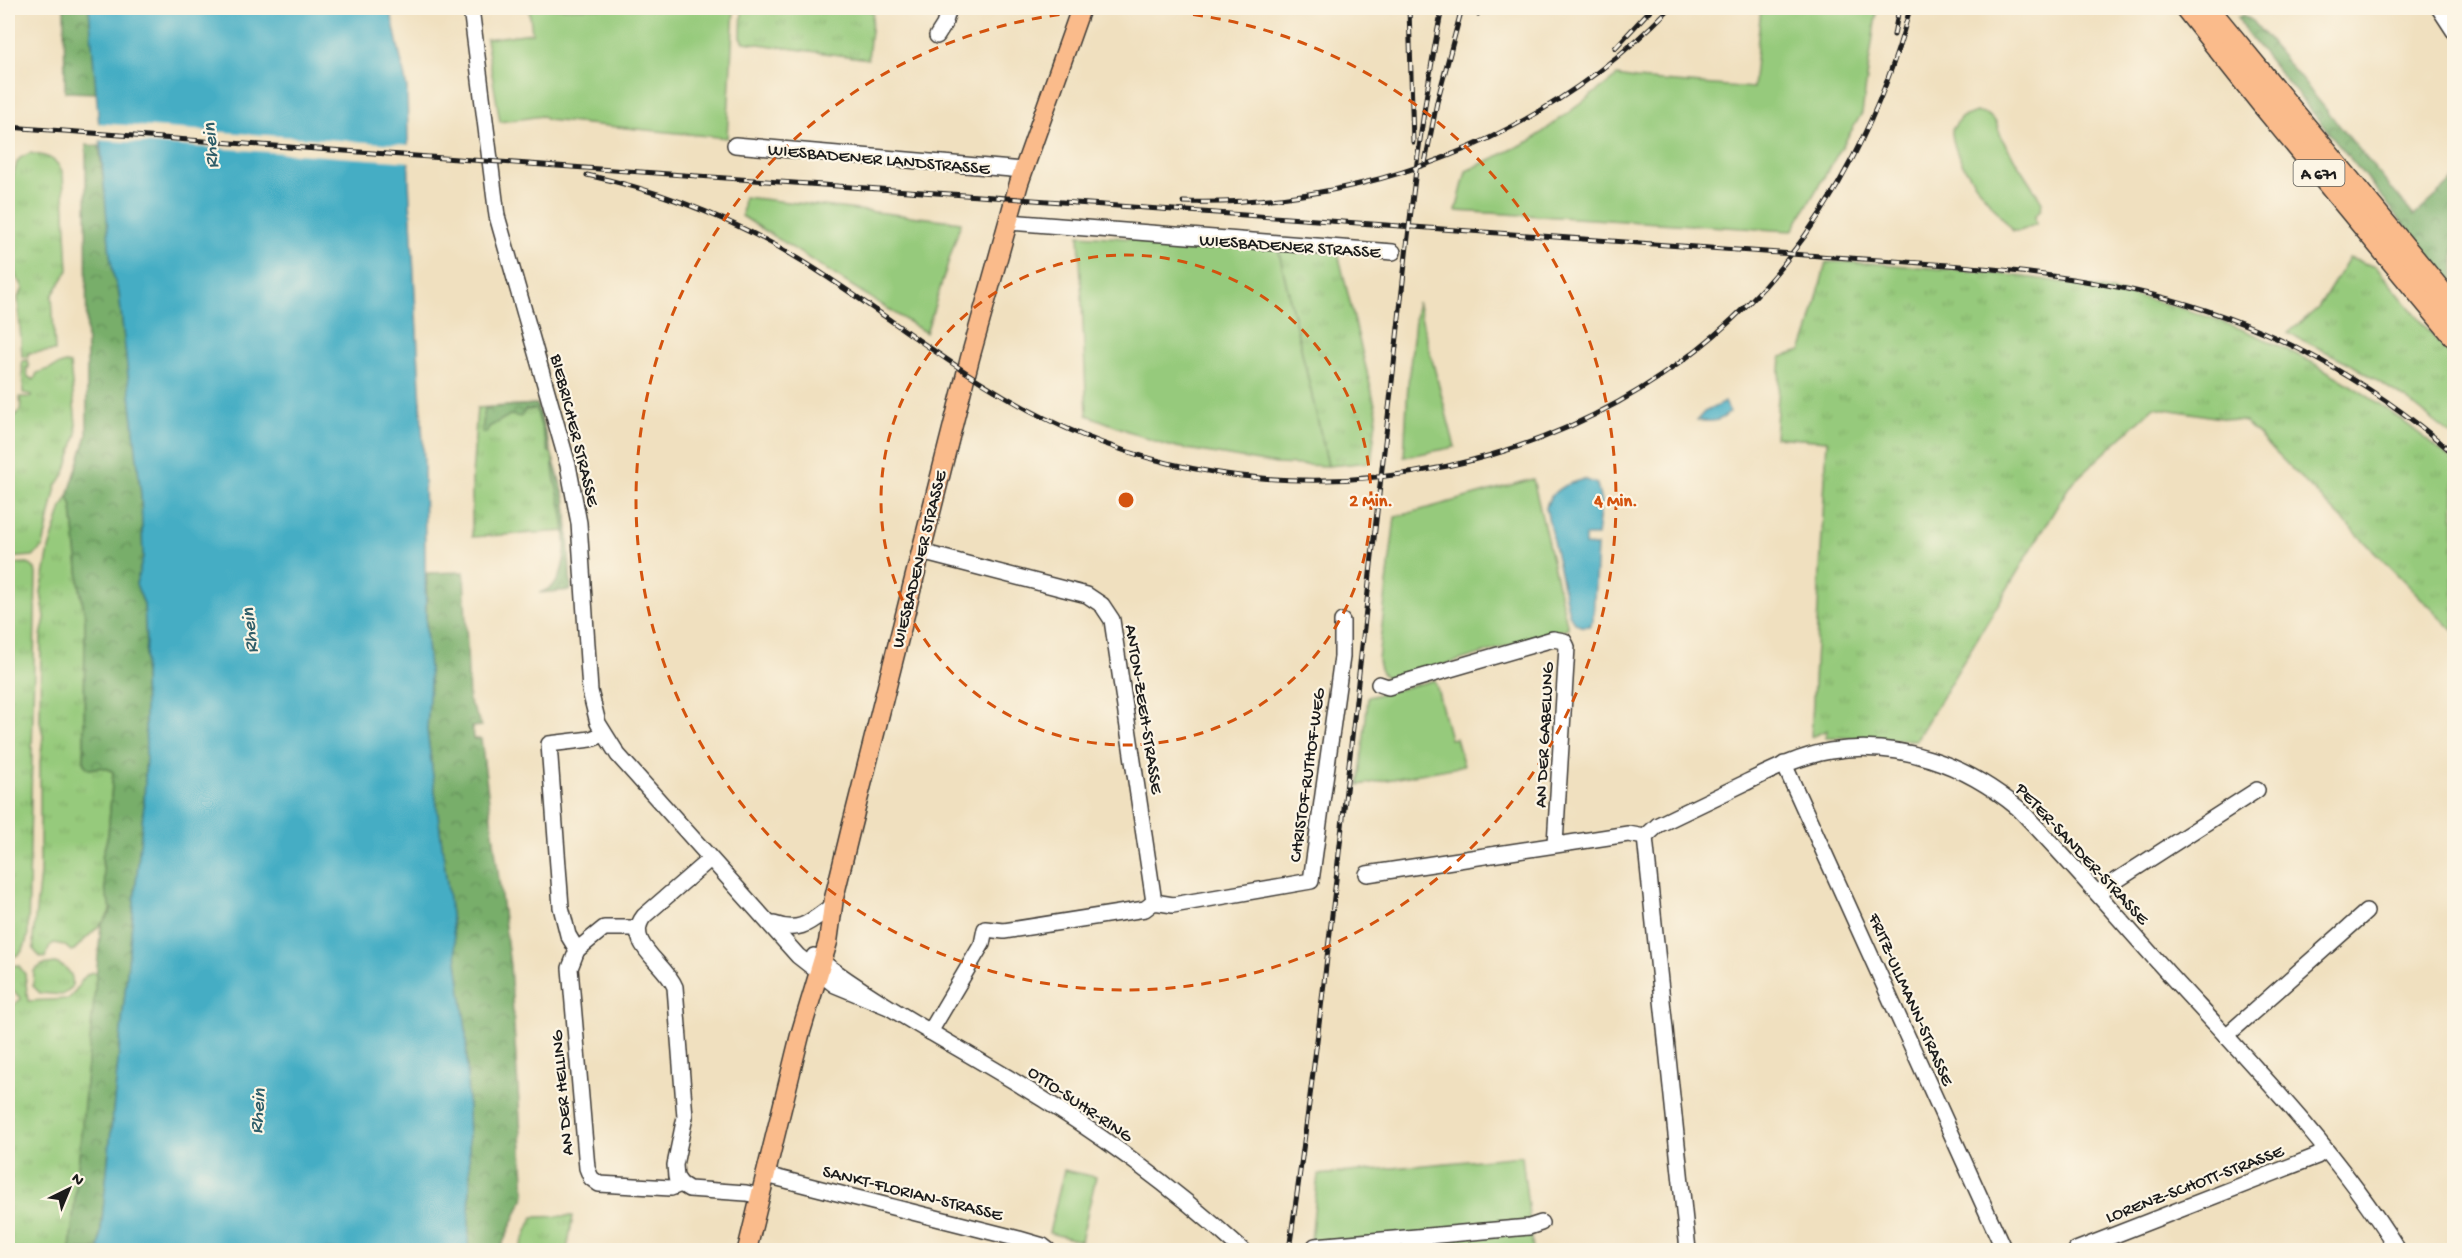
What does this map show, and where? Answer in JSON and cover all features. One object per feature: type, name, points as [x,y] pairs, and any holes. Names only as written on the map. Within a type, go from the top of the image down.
[{"type":"highway","name":"A 671","points":[[2186,8],[2454,336]]},
{"type":"highway","name":"A 671","points":[[2208,8],[2454,307]]},
{"type":"main road","points":[[1021,177],[1081,8]]},
{"type":"main road","name":"WIESBADENER STRASSE","points":[[747,1251],[808,1007],[831,903],[970,358],[1021,177]]},
{"type":"main road","name":"WIESBADENER STRASSE","points":[[800,1035],[799,1008],[816,965]]},
{"type":"street","name":"BIEBRICHER STRASSE","points":[[471,8],[497,216],[568,465],[576,503],[590,691],[594,712],[604,734],[618,755],[710,859],[768,920],[816,965]]},
{"type":"street","points":[[937,36],[944,26],[949,8]]},
{"type":"street","points":[[2439,8],[2454,31]]},
{"type":"street","name":"WIESBADENER LANDSTRASSE","points":[[735,145],[1021,177]]},
{"type":"street","name":"WIESBADENER STRASSE","points":[[1008,222],[1393,252]]},
{"type":"street","name":"ANTON-ZEEH-STRASSE","points":[[921,552],[1087,595],[1102,605],[1112,620],[1155,902]]},
{"type":"street","name":"CHRISTOF-RUTHOF-WEG","points":[[930,1032],[982,944],[985,929],[1004,931],[1145,909],[1155,902],[1173,905],[1311,881],[1342,657],[1342,621]]},
{"type":"street","name":"AN DER GABELUNG","points":[[1379,684],[1388,687],[1553,639],[1563,641],[1567,647],[1555,844]]},
{"type":"street","points":[[604,734],[591,740],[549,744],[561,907],[568,935],[577,950],[604,928],[637,928]]},
{"type":"street","name":"PETER-SANDER-STRASSE","points":[[1645,837],[1658,825],[1784,764],[1831,751],[1874,749],[1916,754],[1968,773],[1999,792],[2018,808],[2226,1036],[2325,1150],[2378,1218],[2398,1251]]},
{"type":"street","name":"FRITZ-ULLMANN-STRASSE","points":[[1784,764],[2004,1251]]},
{"type":"street","points":[[2097,893],[2257,790]]},
{"type":"street","points":[[1367,874],[1628,834],[1645,837],[1688,1251]]},
{"type":"street","points":[[681,1184],[674,1171],[685,1117],[675,987],[672,979],[642,944],[637,928],[644,916],[710,859]]},
{"type":"street","points":[[768,920],[789,927],[803,926],[831,903]]},
{"type":"street","points":[[2226,1036],[2366,912]]},
{"type":"street","name":"AN DER HELLING","points":[[577,950],[570,968],[588,1173],[595,1181],[606,1185],[671,1188],[681,1184],[689,1189],[746,1192],[761,1196]]},
{"type":"street","name":"OTTO-SUHR-RING","points":[[816,965],[844,990],[885,1006]]},
{"type":"street","name":"OTTO-SUHR-RING","points":[[816,965],[1010,1078],[1087,1129],[1148,1172],[1242,1251]]},
{"type":"street","points":[[808,1007],[825,993],[844,990]]},
{"type":"street","name":"LORENZ-SCHOTT-STRASSE","points":[[2076,1251],[2317,1156],[2325,1150]]},
{"type":"street","name":"SANKT-FLORIAN-STRASSE","points":[[766,1175],[1027,1241],[1043,1246],[1048,1251]]},
{"type":"street","points":[[1315,1251],[1315,1246],[1529,1227],[1541,1222]]},
{"type":"green space","points":[[64,8],[89,8],[97,93],[65,92]]},
{"type":"green space","points":[[529,8],[734,8],[727,138],[547,120],[542,116],[500,122],[486,39],[532,33]]},
{"type":"green space","points":[[742,8],[853,8],[873,11],[868,59],[744,42],[741,37]]},
{"type":"green space","points":[[1761,8],[1877,8],[1862,113],[1792,231],[1456,211],[1466,171],[1532,140],[1617,76],[1753,88]]},
{"type":"green space","points":[[2243,15],[2253,21],[2414,216],[2454,180],[2454,285],[2243,28],[2238,16]]},
{"type":"green space","points":[[1976,112],[1988,115],[1996,122],[2002,139],[2042,202],[2041,209],[2035,216],[2036,224],[2020,231],[2013,231],[1975,183],[1958,156],[1952,130],[1960,118]]},
{"type":"green space","points":[[86,145],[99,146],[110,255],[119,293],[141,495],[143,557],[136,584],[144,604],[146,752],[144,804],[99,1250],[70,1250],[101,925],[111,908],[106,894],[102,857],[108,835],[113,772],[102,768],[89,769],[84,764],[85,615],[80,589],[72,507],[68,496],[87,435]]},
{"type":"green space","points":[[30,153],[54,160],[63,173],[68,270],[52,296],[55,351],[28,353],[28,357],[22,357],[18,297],[23,289],[16,278],[7,205],[17,162]]},
{"type":"green space","points":[[744,197],[961,222],[926,333],[742,216]]},
{"type":"green space","points":[[1079,235],[1278,248],[1328,466],[1276,464],[1164,445],[1087,415]]},
{"type":"green space","points":[[1278,248],[1338,253],[1377,413],[1371,462],[1328,466]]},
{"type":"green space","points":[[2349,258],[2376,267],[2454,361],[2454,437],[2406,399],[2349,363],[2288,333],[2318,308]]},
{"type":"green space","points":[[1826,262],[1852,262],[2008,275],[2124,293],[2236,327],[2295,353],[2323,369],[2378,403],[2454,462],[2454,631],[2245,422],[2154,407],[2070,485],[1916,740],[1826,737],[1827,730],[1811,737],[1827,441],[1775,437],[1781,357],[1801,351],[1808,333]]},
{"type":"green space","points":[[1417,302],[1455,447],[1404,457],[1408,384]]},
{"type":"green space","points":[[28,360],[29,368],[26,368],[28,377],[34,380],[37,373],[65,363],[70,364],[77,434],[65,473],[56,486],[43,547],[33,556],[8,558],[8,418],[15,416],[21,409],[20,397],[32,395],[23,393],[22,361]]},
{"type":"green space","points":[[537,404],[566,502],[568,531],[472,537],[472,477],[477,408]]},
{"type":"green space","points":[[537,404],[551,453],[548,451],[536,409],[525,410],[521,417],[510,415],[489,427],[486,433],[482,432],[485,408]]},
{"type":"green space","points":[[553,460],[566,502],[571,590],[539,593],[555,584],[563,567],[564,525],[554,478]]},
{"type":"green space","points":[[1533,479],[1568,628],[1393,680],[1386,677],[1380,670],[1378,659],[1395,517]]},
{"type":"green space","points":[[68,496],[72,507],[80,589],[85,615],[84,764],[89,769],[104,767],[113,772],[108,835],[102,857],[106,894],[111,908],[106,919],[74,950],[71,951],[64,945],[54,943],[50,946],[45,958],[40,957],[34,950],[33,938],[40,873],[40,762],[43,736],[40,721],[41,636],[45,618],[41,592],[49,549],[62,507]]},
{"type":"green space","points":[[28,563],[35,569],[36,574],[28,934],[20,953],[8,958],[8,564]]},
{"type":"green space","points":[[464,572],[469,701],[482,726],[472,727],[473,739],[481,739],[510,966],[525,1195],[501,1250],[468,1250],[470,1185],[466,1030],[427,730],[430,682],[426,630],[427,573]]},
{"type":"green space","points":[[1435,680],[1450,739],[1456,738],[1464,766],[1359,785],[1368,697]]},
{"type":"green space","points":[[55,963],[71,975],[71,988],[62,995],[40,993],[33,986],[34,971],[42,965]]},
{"type":"green space","points":[[8,964],[19,966],[25,974],[28,1001],[68,999],[88,974],[92,972],[97,975],[70,1250],[8,1250],[8,1009],[21,999],[8,985]]},
{"type":"green space","points":[[1522,1156],[1533,1250],[1310,1249],[1318,1175]]},
{"type":"green space","points":[[1064,1170],[1096,1177],[1081,1241],[1049,1233]]},
{"type":"green space","points":[[573,1216],[567,1250],[519,1250],[533,1217]]},
{"type":"water","name":"Rhein","points":[[89,8],[390,8],[407,88],[409,181],[424,462],[426,630],[430,682],[427,730],[466,1030],[470,1185],[468,1250],[99,1250],[144,804],[146,642],[144,604],[136,584],[143,557],[141,495],[119,293],[110,255]]},
{"type":"water","points":[[1725,402],[1730,412],[1723,418],[1711,421],[1697,420],[1704,412]]},
{"type":"water","points":[[1584,479],[1597,484],[1601,503],[1597,536],[1585,536],[1585,545],[1597,546],[1593,621],[1589,626],[1577,624],[1569,614],[1546,508],[1555,492],[1566,485]]},
{"type":"pier","points":[[95,123],[411,145],[411,162],[96,140]]},
{"type":"railway","points":[[1409,8],[1413,142]]},
{"type":"railway","points":[[1289,1250],[1330,932],[1412,203],[1425,105],[1442,8]]},
{"type":"railway","points":[[1425,163],[1437,102],[1462,8]]},
{"type":"railway","points":[[1478,14],[1480,8]]},
{"type":"railway","points":[[1615,48],[1652,8]]},
{"type":"railway","points":[[1183,202],[1251,201],[1318,192],[1384,178],[1447,156],[1508,129],[1566,95],[1620,54],[1670,8]]},
{"type":"railway","points":[[1894,35],[1899,8]]},
{"type":"railway","points":[[587,175],[670,198],[749,231],[834,281],[937,353],[1007,398],[1082,435],[1170,464],[1262,478],[1354,479],[1446,466],[1535,441],[1618,402],[1696,351],[1764,287],[1813,225],[1854,156],[1871,120],[1899,46],[1910,8]]},
{"type":"railway","points":[[8,127],[1967,266],[2061,277],[2153,295],[2195,307],[2275,337],[2313,356],[2386,401],[2454,454]]}]
